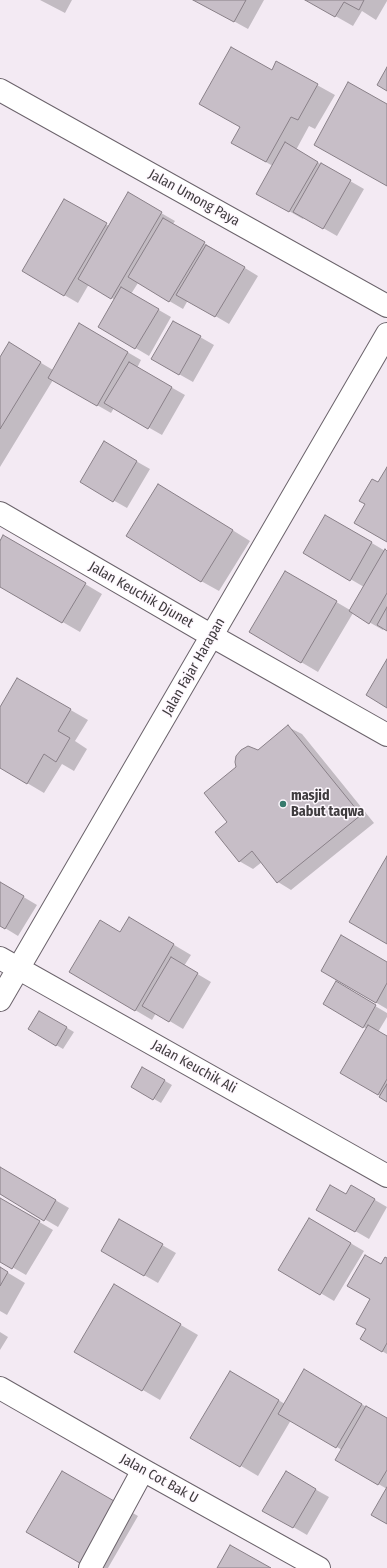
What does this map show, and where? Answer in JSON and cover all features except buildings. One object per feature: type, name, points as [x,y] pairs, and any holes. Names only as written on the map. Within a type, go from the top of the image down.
[{"type":"street","name":"Jalan Umong Paya","points":[[0,90],[387,306]]},
{"type":"street","name":"Jalan Fajar Harapan","points":[[0,1000],[387,334]]},
{"type":"street","name":"Jalan Keuchik Djunet","points":[[0,513],[212,636],[387,735]]},
{"type":"street","name":"Jalan Keuchik Ali","points":[[0,958],[387,1176]]},
{"type":"street","name":"Jalan Cot Bak U","points":[[2,1392],[319,1568]]},
{"type":"street","points":[[90,1568],[143,1470]]},
{"type":"place","name":"masjid Babut taqwa","points":[[283,804]]}]
